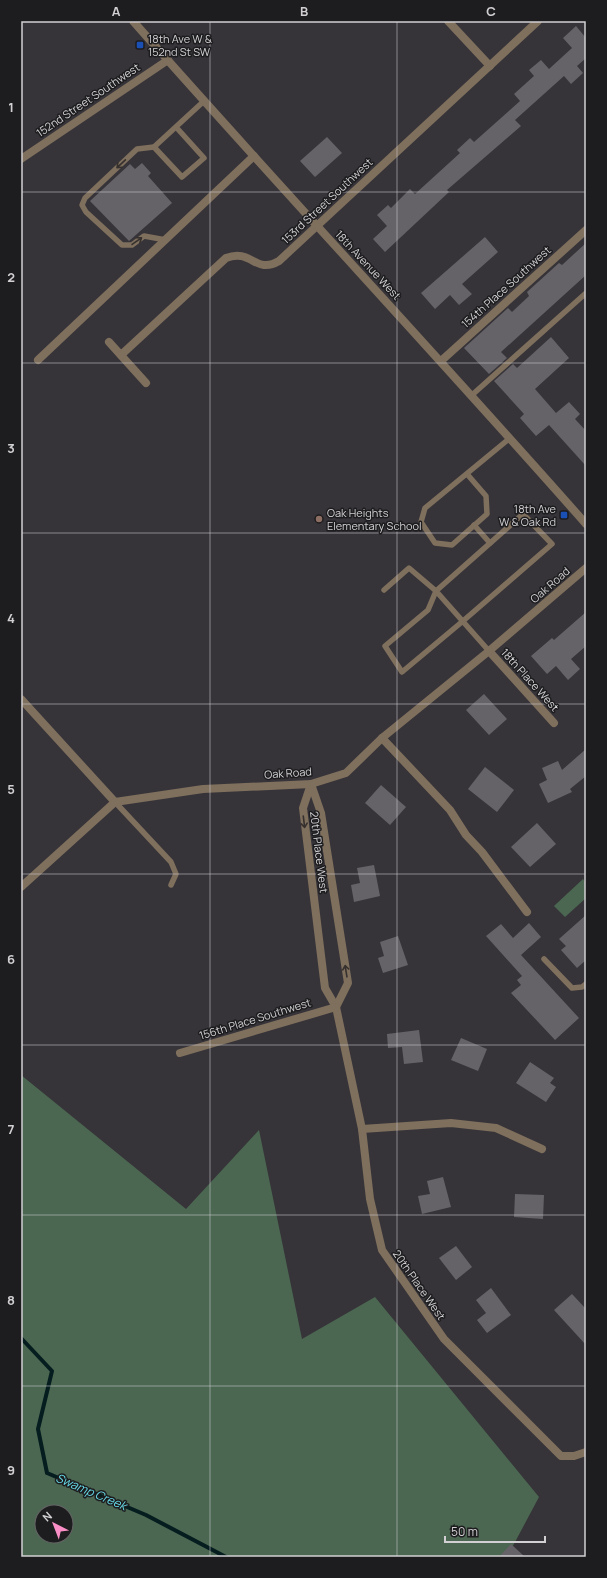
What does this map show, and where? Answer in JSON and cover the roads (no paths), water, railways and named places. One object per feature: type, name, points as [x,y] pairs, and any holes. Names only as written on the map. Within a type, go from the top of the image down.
[{"type":"street","name":"18th Avenue West","points":[[133,21],[316,226],[442,361],[586,524]]},
{"type":"street","points":[[448,21],[490,66]]},
{"type":"street","name":"153rd Street Southwest","points":[[121,355],[226,258],[241,255],[257,264],[265,266],[272,265],[279,261],[538,21]]},
{"type":"street","name":"152nd Street Southwest","points":[[21,159],[168,60]]},
{"type":"street","points":[[38,360],[254,156]]},
{"type":"street","name":"154th Place Southwest","points":[[442,361],[586,230]]},
{"type":"street","points":[[109,342],[146,383]]},
{"type":"street","name":"Oak Road","points":[[115,802],[203,789],[311,784],[346,773],[382,738],[489,651],[586,568]]},
{"type":"street","name":"18th Place West","points":[[489,651],[554,723]]},
{"type":"street","points":[[21,699],[115,802],[21,887]]},
{"type":"street","points":[[382,738],[450,810],[466,835],[482,852],[527,912]]},
{"type":"street","name":"20th Place West","points":[[311,784],[303,808],[325,988],[336,1007],[362,1129],[370,1199],[382,1250],[439,1333],[562,1456],[574,1456],[586,1452]]},
{"type":"street","name":"20th Place West","points":[[311,784],[321,813],[348,983],[336,1007]]},
{"type":"street","name":"156th Place Southwest","points":[[180,1053],[336,1007]]},
{"type":"street","points":[[362,1129],[451,1123],[496,1128],[542,1149]]},
{"type":"lane","points":[[166,240],[144,236],[132,245],[122,245],[86,212],[82,205],[85,198],[138,149],[154,147],[204,101]]},
{"type":"lane","points":[[154,147],[182,177],[204,158],[176,127]]},
{"type":"lane","points":[[472,395],[586,293]]},
{"type":"lane","points":[[467,474],[486,496],[487,514],[452,545],[436,543],[421,522],[425,508],[510,438]]},
{"type":"lane","points":[[523,514],[552,544],[402,672],[385,646],[428,610],[436,591],[490,544],[523,514]]},
{"type":"lane","points":[[474,525],[490,544]]},
{"type":"lane","points":[[384,590],[409,568],[436,591],[489,651]]},
{"type":"lane","points":[[115,802],[171,862],[176,874],[171,885]]},
{"type":"lane","points":[[544,959],[572,988],[582,987],[586,984]]},
{"type":"waterway","name":"Swamp Creek","points":[[21,1338],[52,1371],[38,1429],[47,1473],[146,1515],[226,1557]]},
{"type":"place","name":"18th Ave W & 152nd St SW","points":[[140,45]]},
{"type":"place","name":"18th Ave W & Oak Rd","points":[[564,515]]},
{"type":"place","name":"Oak Heights Elementary School","points":[[319,519]]}]
